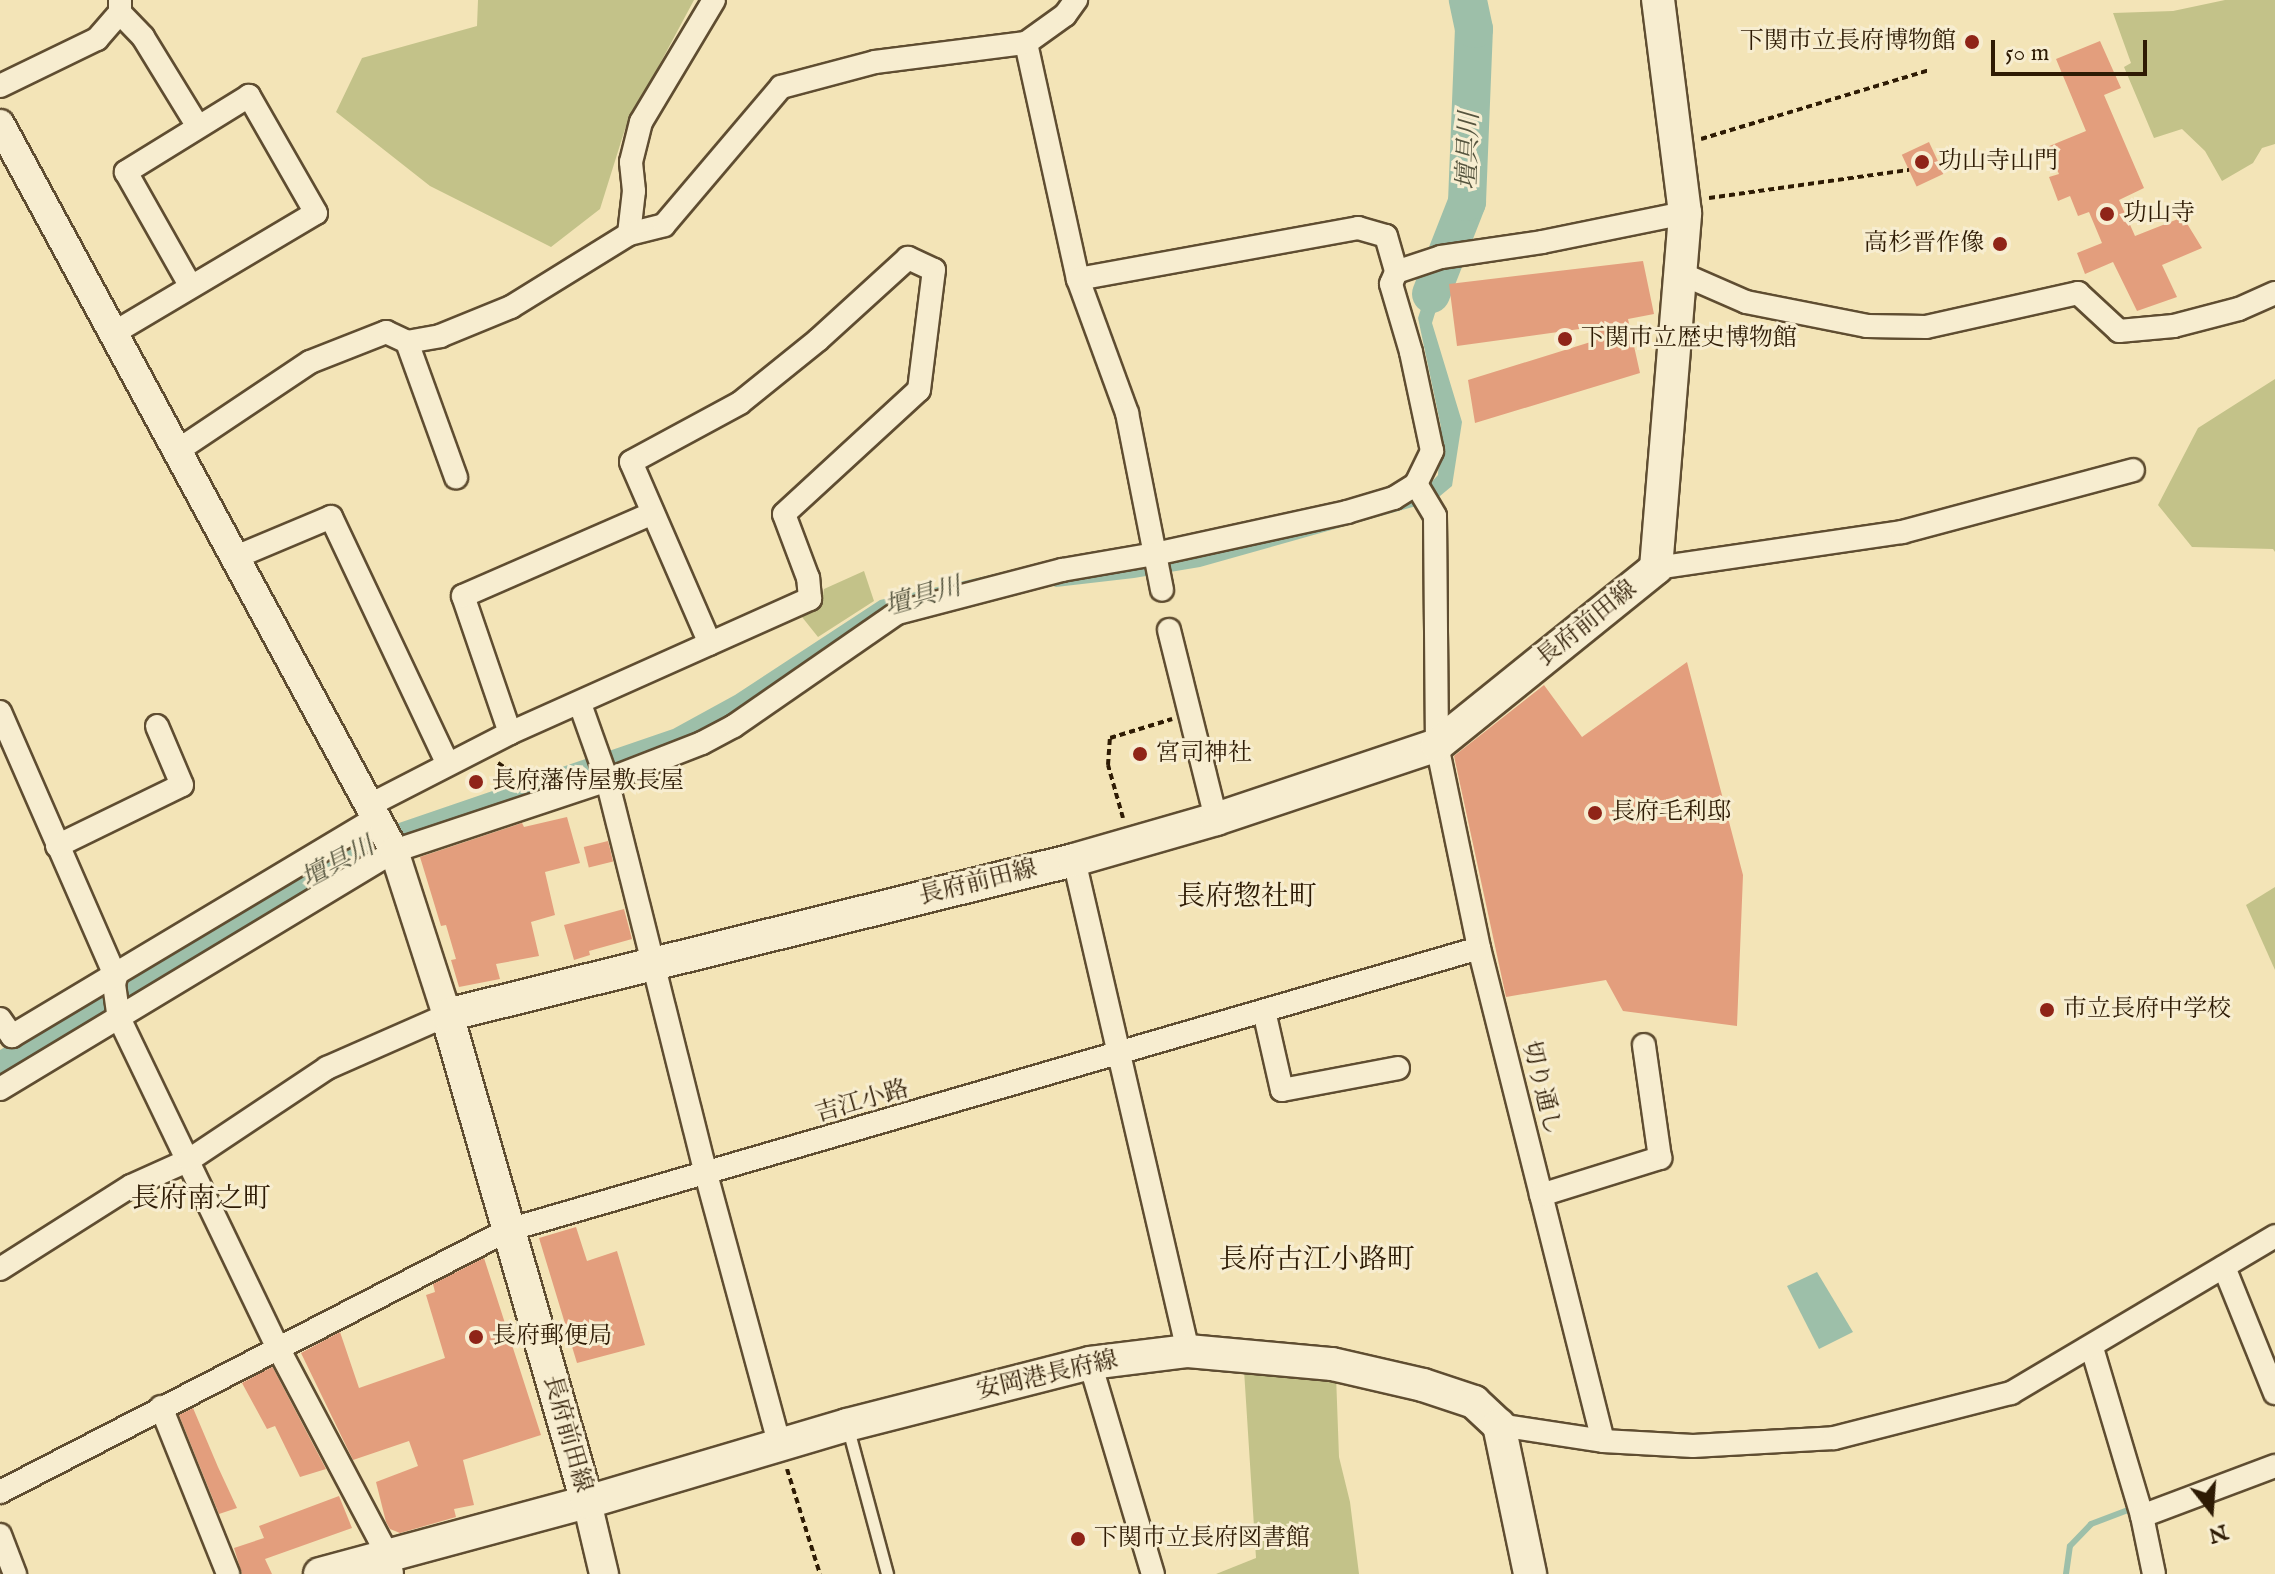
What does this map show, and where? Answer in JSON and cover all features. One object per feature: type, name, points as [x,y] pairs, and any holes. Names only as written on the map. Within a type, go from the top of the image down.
[{"type":"main road","name":"長府前田線","points":[[320,1574],[390,1565],[587,1502],[447,1015],[1074,860],[1216,819],[1437,745],[1656,568],[1682,274],[1684,207],[1658,0]]},
{"type":"main road","name":"安岡港長府線","points":[[587,1502],[779,1443],[1090,1363],[1188,1351],[1332,1364],[1423,1385],[1474,1402],[1499,1425]]},
{"type":"main road","points":[[1499,1425],[1530,1574]]},
{"type":"street","points":[[629,234],[634,191],[631,162],[641,122],[714,0]]},
{"type":"street","points":[[177,451],[310,362],[386,332],[407,342],[440,336],[511,307],[629,234],[664,225],[781,87],[875,62],[1026,43],[1065,15],[1076,0]]},
{"type":"street","points":[[0,86],[97,39],[120,7],[143,37],[197,125]]},
{"type":"street","points":[[1026,43],[1078,279],[1127,413],[1158,571]]},
{"type":"street","points":[[112,334],[316,213],[249,96],[197,125],[126,172],[190,285]]},
{"type":"street","points":[[0,124],[382,830],[447,1015],[327,1068],[189,1160],[131,1186],[0,1269]]},
{"type":"street","points":[[1396,272],[1441,257],[1542,242],[1684,207]]},
{"type":"street","points":[[0,1019],[12,1036],[382,830],[702,743],[734,726],[897,613],[1062,570],[1158,571],[1394,498],[1416,484],[1432,451],[1414,366],[1391,284],[1396,272],[1386,236],[1358,228],[1078,279]]},
{"type":"street","points":[[0,1089],[118,1015],[382,830],[448,764],[510,733],[580,704],[810,599],[808,578],[784,514],[919,390],[934,270],[908,258],[818,340],[740,403],[631,462],[710,644]]},
{"type":"street","points":[[1682,274],[1746,302],[1867,326],[1926,327],[2078,293],[2119,331],[2174,326],[2239,309],[2275,293]]},
{"type":"street","points":[[407,342],[456,477]]},
{"type":"street","points":[[1656,568],[1902,532],[2133,470]]},
{"type":"street","name":"切り通し","points":[[1416,484],[1435,516],[1437,745],[1479,948],[1603,1441]]},
{"type":"street","points":[[510,733],[463,596],[653,513]]},
{"type":"street","points":[[236,557],[331,517],[448,764]]},
{"type":"street","points":[[1169,630],[1216,819]]},
{"type":"street","points":[[580,704],[603,769],[651,964],[779,1443]]},
{"type":"street","points":[[2,723],[115,980],[118,1015],[277,1346],[390,1565]]},
{"type":"street","points":[[57,846],[182,785],[157,726]]},
{"type":"street","points":[[1074,860],[1188,1351]]},
{"type":"street","name":"吉江小路","points":[[0,1492],[277,1346],[508,1230],[1479,948]]},
{"type":"street","points":[[1264,1011],[1282,1090],[1398,1068]]},
{"type":"street","points":[[1541,1195],[1660,1158],[1644,1045]]},
{"type":"street","points":[[1499,1425],[1603,1441],[1693,1446],[1834,1438],[2011,1393],[2092,1348],[2275,1236]]},
{"type":"street","points":[[2224,1267],[2275,1393]]},
{"type":"street","points":[[2092,1348],[2142,1516],[2154,1574]]},
{"type":"street","points":[[1090,1363],[1153,1574]]},
{"type":"street","points":[[161,1407],[228,1574]]},
{"type":"street","points":[[2142,1516],[2275,1466]]},
{"type":"street","points":[[587,1502],[604,1574]]},
{"type":"street","points":[[0,1535],[15,1574]]},
{"type":"lane","points":[[847,1425],[887,1574]]},
{"type":"path","points":[[1676,147],[1930,70]]},
{"type":"path","points":[[1684,207],[1909,170]]},
{"type":"path","points":[[1130,844],[1108,765],[1110,738],[1188,713]]},
{"type":"path","points":[[779,1443],[820,1574]]},
{"type":"shaded area","points":[[478,0],[694,0],[625,129],[600,209],[551,247],[430,186],[336,112],[362,58],[477,26]]},
{"type":"shaded area","points":[[2225,0],[2275,0],[2275,144],[2262,148],[2253,163],[2222,181],[2205,151],[2182,129],[2154,138],[2124,67],[2131,63],[2113,13],[2173,11]]},
{"type":"shaded area","points":[[2275,379],[2275,552],[2273,549],[2192,547],[2158,505],[2198,428]]},
{"type":"shaded area","points":[[864,571],[874,601],[818,637],[802,617],[821,607],[824,589]]},
{"type":"shaded area","points":[[2275,887],[2275,970],[2246,905]]},
{"type":"shaded area","points":[[1244,1370],[1336,1375],[1339,1457],[1350,1502],[1359,1574],[1216,1574],[1256,1558]]},
{"type":"water","name":"壇具川","points":[[1451,261],[1432,323],[1462,422],[1452,486],[1434,501],[1200,567],[1056,587],[1043,582],[914,601],[730,721],[640,759],[366,852],[275,913],[0,1078],[0,1050],[358,837],[673,729],[735,695],[880,600],[1048,562],[1064,575],[1197,557],[1285,534],[1429,485],[1438,475],[1441,427],[1418,318],[1436,264]]},
{"type":"water","points":[[1817,1272],[1853,1332],[1819,1349],[1787,1286]]},
{"type":"building","name":"功山寺","points":[[2100,41],[2121,88],[2104,95],[2144,188],[2119,200],[2135,236],[2183,217],[2202,248],[2162,265],[2177,297],[2137,311],[2113,262],[2085,274],[2077,253],[2102,243],[2089,212],[2078,216],[2070,196],[2058,201],[2049,177],[2059,174],[2047,147],[2086,131],[2056,59]]},
{"type":"building","name":"功山寺山門","points":[[1929,142],[1944,174],[1917,186],[1902,155]]},
{"type":"building","name":"下関市立歴史博物館","points":[[1643,261],[1654,314],[1628,319],[1640,373],[1475,423],[1468,380],[1597,340],[1594,327],[1457,346],[1449,284]]},
{"type":"building","name":"長府毛利邸","points":[[1687,662],[1743,875],[1737,1026],[1623,1011],[1606,980],[1506,997],[1454,756],[1544,685],[1582,737]]},
{"type":"building","points":[[567,817],[580,863],[545,872],[555,915],[531,922],[539,956],[496,964],[500,979],[459,987],[451,960],[456,959],[446,925],[441,926],[420,857],[522,823],[524,827]]},
{"type":"building","points":[[608,841],[613,861],[589,867],[584,847]]},
{"type":"building","points":[[624,909],[632,939],[589,951],[590,955],[574,960],[564,925]]},
{"type":"building","points":[[576,1227],[587,1261],[617,1251],[645,1345],[577,1363],[539,1238]]},
{"type":"building","points":[[484,1258],[541,1435],[463,1460],[474,1505],[454,1509],[456,1517],[400,1533],[390,1529],[386,1522],[376,1482],[418,1466],[409,1441],[353,1460],[301,1353],[340,1332],[359,1388],[445,1358],[426,1295],[435,1292],[433,1284]]},
{"type":"building","points":[[272,1367],[326,1469],[300,1477],[275,1426],[267,1429],[242,1383]]},
{"type":"building","points":[[193,1408],[237,1508],[219,1514],[179,1415]]},
{"type":"building","points":[[339,1496],[352,1528],[265,1559],[272,1574],[242,1574],[234,1548],[264,1538],[259,1526]]},
{"type":"waterway","name":"壇具川","points":[[1431,294],[1467,202],[1474,29],[1468,0]]},
{"type":"waterway","points":[[2066,1574],[2070,1546],[2091,1524],[2136,1507]]},
{"type":"place","name":"下関市立長府博物館","points":[[1972,42]]},
{"type":"place","name":"功山寺山門","points":[[1922,162]]},
{"type":"place","name":"功山寺","points":[[2107,214]]},
{"type":"place","name":"高杉晋作像","points":[[2000,244]]},
{"type":"place","name":"下関市立歴史博物館","points":[[1565,339]]},
{"type":"place","name":"宮司神社","points":[[1140,754]]},
{"type":"place","name":"長府藩侍屋敷長屋","points":[[476,782]]},
{"type":"place","name":"長府毛利邸","points":[[1595,813]]},
{"type":"place","name":"市立長府中学校","points":[[2047,1010]]},
{"type":"place","name":"長府郵便局","points":[[476,1337]]},
{"type":"place","name":"下関市立長府図書館","points":[[1078,1539]]},
{"type":"district","name":"長府惣社町","points":[[1247,898]]},
{"type":"district","name":"長府南之町","points":[[201,1200]]},
{"type":"district","name":"長府古江小路町","points":[[1317,1261]]}]
